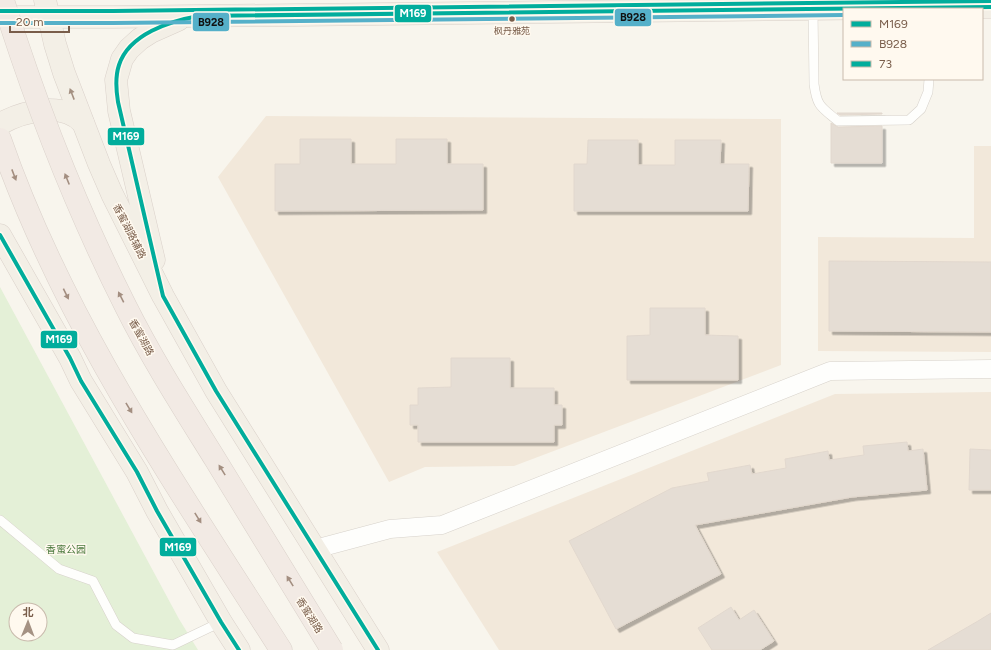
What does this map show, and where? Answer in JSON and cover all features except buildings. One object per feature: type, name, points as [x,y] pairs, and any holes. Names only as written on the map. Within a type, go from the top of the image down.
[{"type":"highway","name":"香蜜湖路","points":[[3,0],[63,170],[83,217],[127,309],[167,382],[332,650]]},
{"type":"highway","points":[[0,139],[31,217],[67,297],[88,338],[152,447],[281,650]]},
{"type":"main road","points":[[928,8],[964,4],[991,7]]},
{"type":"main road","points":[[0,17],[47,9],[199,16],[843,9]]},
{"type":"main road","name":"香蜜湖路辅路","points":[[47,9],[59,58],[83,123],[112,194],[163,296],[216,391],[378,650]]},
{"type":"main road","points":[[163,296],[122,121],[116,80],[122,59],[129,49],[140,39],[158,28],[170,23],[199,16]]},
{"type":"main road","points":[[0,124],[23,114],[48,110],[65,112],[83,123]]},
{"type":"main road","points":[[0,235],[70,358],[81,381],[137,472],[221,622],[239,650]]},
{"type":"street","points":[[315,549],[390,529],[442,525],[830,371],[991,369]]},
{"type":"lane","points":[[813,9],[814,84],[816,95],[820,106],[838,121],[909,120],[922,109],[928,92],[929,80]]},
{"type":"lane","points":[[0,520],[59,569],[93,581],[116,625],[133,638],[173,645],[221,622]]},
{"type":"shaded area","points":[[266,116],[781,119],[781,365],[514,466],[425,467],[389,482],[218,177]]},
{"type":"shaded area","points":[[974,146],[991,146],[991,352],[818,351],[818,237],[974,238]]},
{"type":"shaded area","points":[[991,392],[991,650],[499,650],[437,552],[835,394]]},
{"type":"green space","name":"香蜜公园","points":[[0,287],[179,619],[198,650],[0,650]]},
{"type":"transit line","name":"73","points":[[0,11],[991,1]]},
{"type":"transit line","name":"M169","points":[[903,8],[991,7]]},
{"type":"transit line","name":"M169","points":[[378,650],[216,391],[163,296],[117,97],[117,74],[124,54],[141,37],[152,31],[176,21],[199,16],[843,9]]},
{"type":"transit line","name":"B928","points":[[0,23],[843,15]]},
{"type":"transit line","name":"M169","points":[[0,235],[70,358],[81,381],[137,472],[157,511],[221,622],[239,650]]},
{"type":"place","name":"枫丹雅苑","points":[[512,19]]}]
